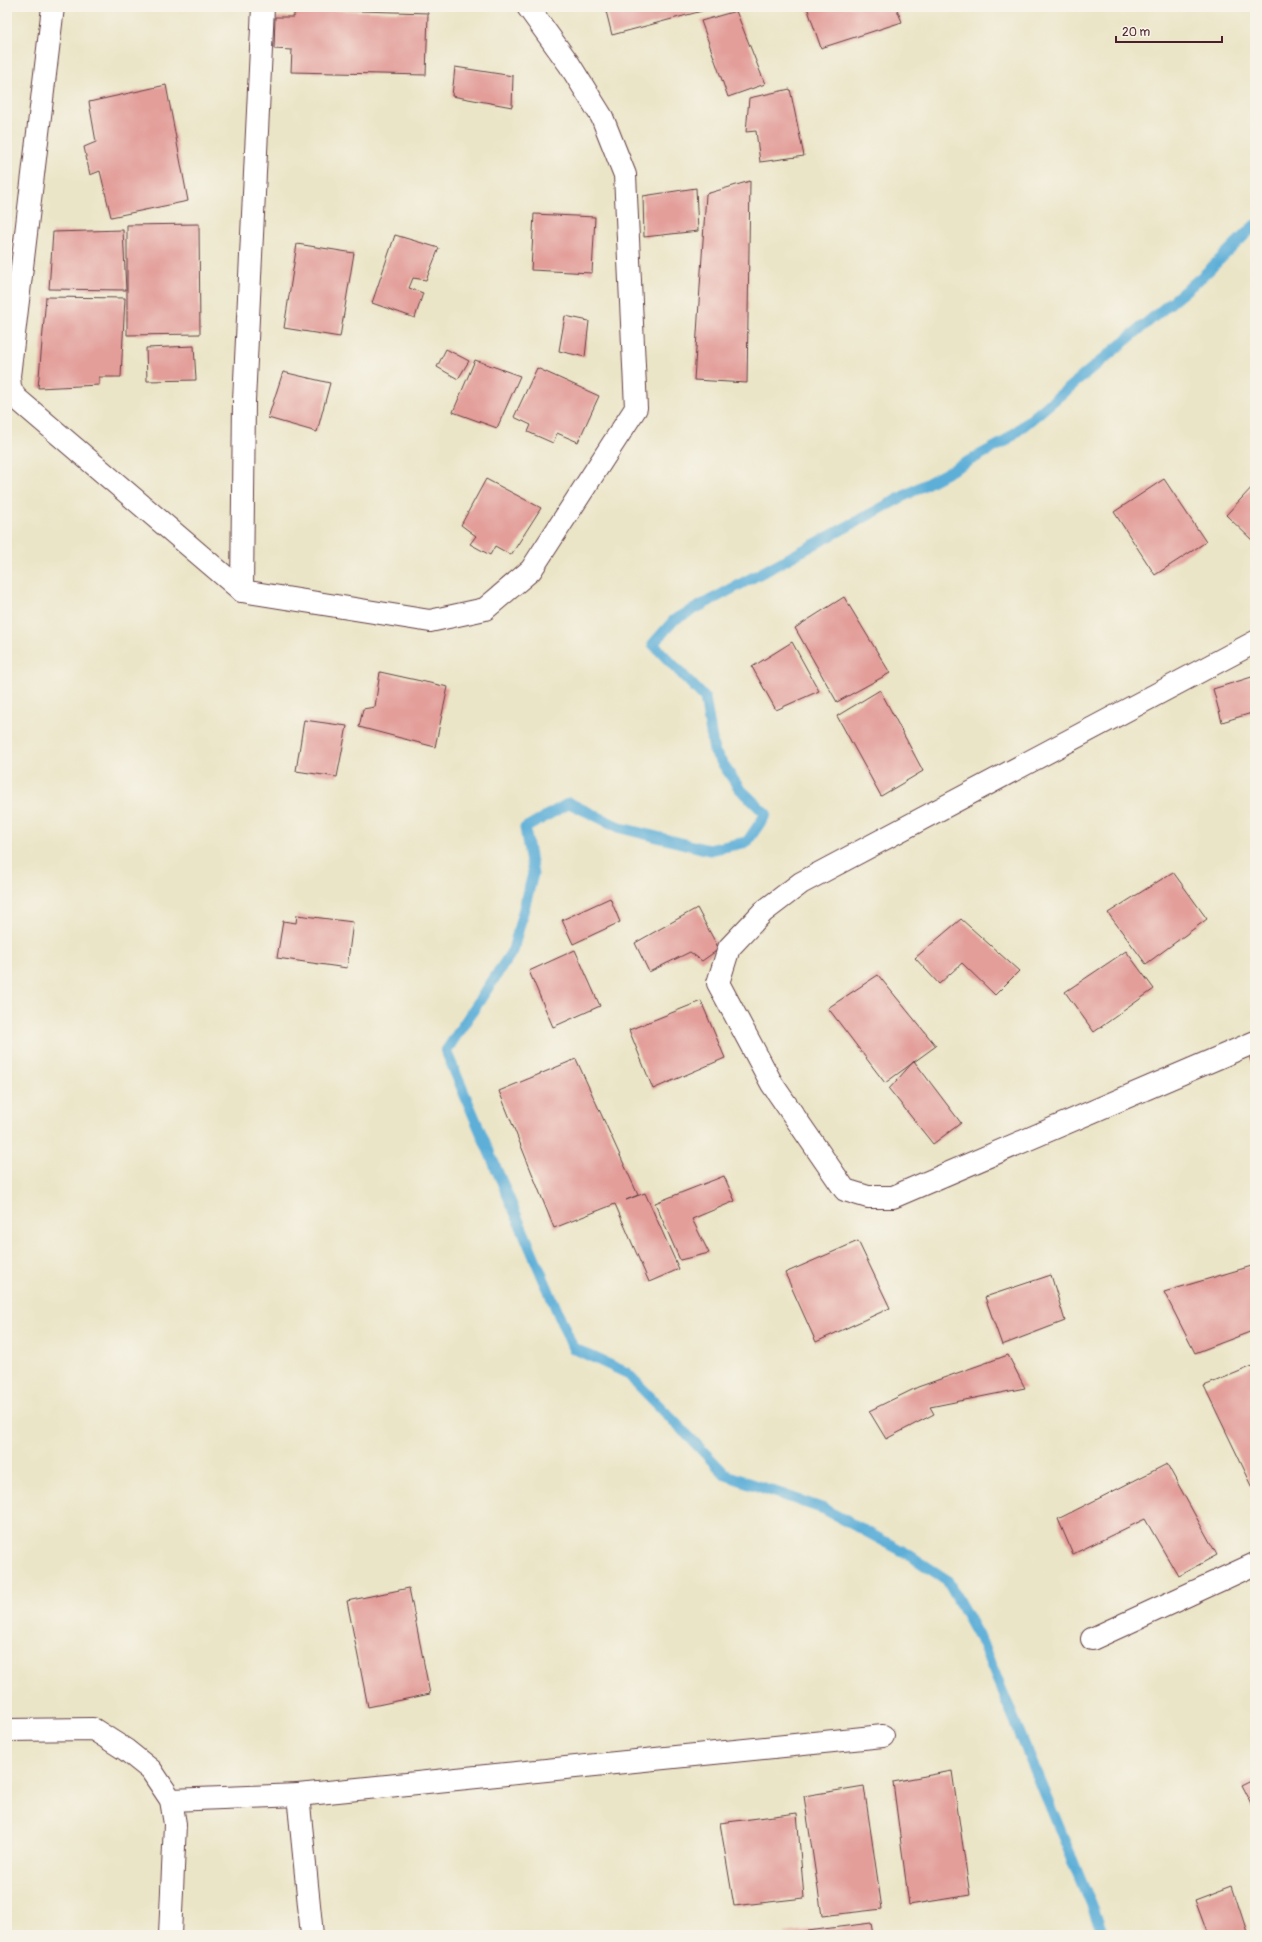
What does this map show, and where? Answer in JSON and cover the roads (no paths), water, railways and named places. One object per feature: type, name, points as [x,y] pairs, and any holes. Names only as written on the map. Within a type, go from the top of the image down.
[{"type":"street","points":[[53,7],[9,376],[11,397],[242,591],[430,621],[485,609],[531,570],[636,408],[625,175],[602,118],[569,64],[528,7]]},
{"type":"street","points":[[242,591],[244,401],[263,7]]},
{"type":"street","points":[[1255,642],[801,882],[763,912],[729,948],[718,983],[772,1084],[845,1190],[868,1197],[893,1197],[1255,1042]]},
{"type":"street","points":[[1092,1639],[1255,1564]]},
{"type":"street","points":[[7,1730],[93,1729],[126,1750],[151,1770],[171,1800],[176,1824],[170,1935]]},
{"type":"street","points":[[171,1800],[298,1795],[883,1736]]},
{"type":"street","points":[[298,1795],[312,1935]]},
{"type":"waterway","points":[[1104,1935],[982,1643],[947,1580],[906,1553],[824,1509],[726,1475],[627,1373],[573,1348],[446,1051],[513,950],[533,874],[525,828],[569,803],[621,828],[709,850],[747,842],[766,814],[739,788],[714,751],[705,698],[653,644],[674,620],[1004,442],[1204,275],[1255,225]]}]
